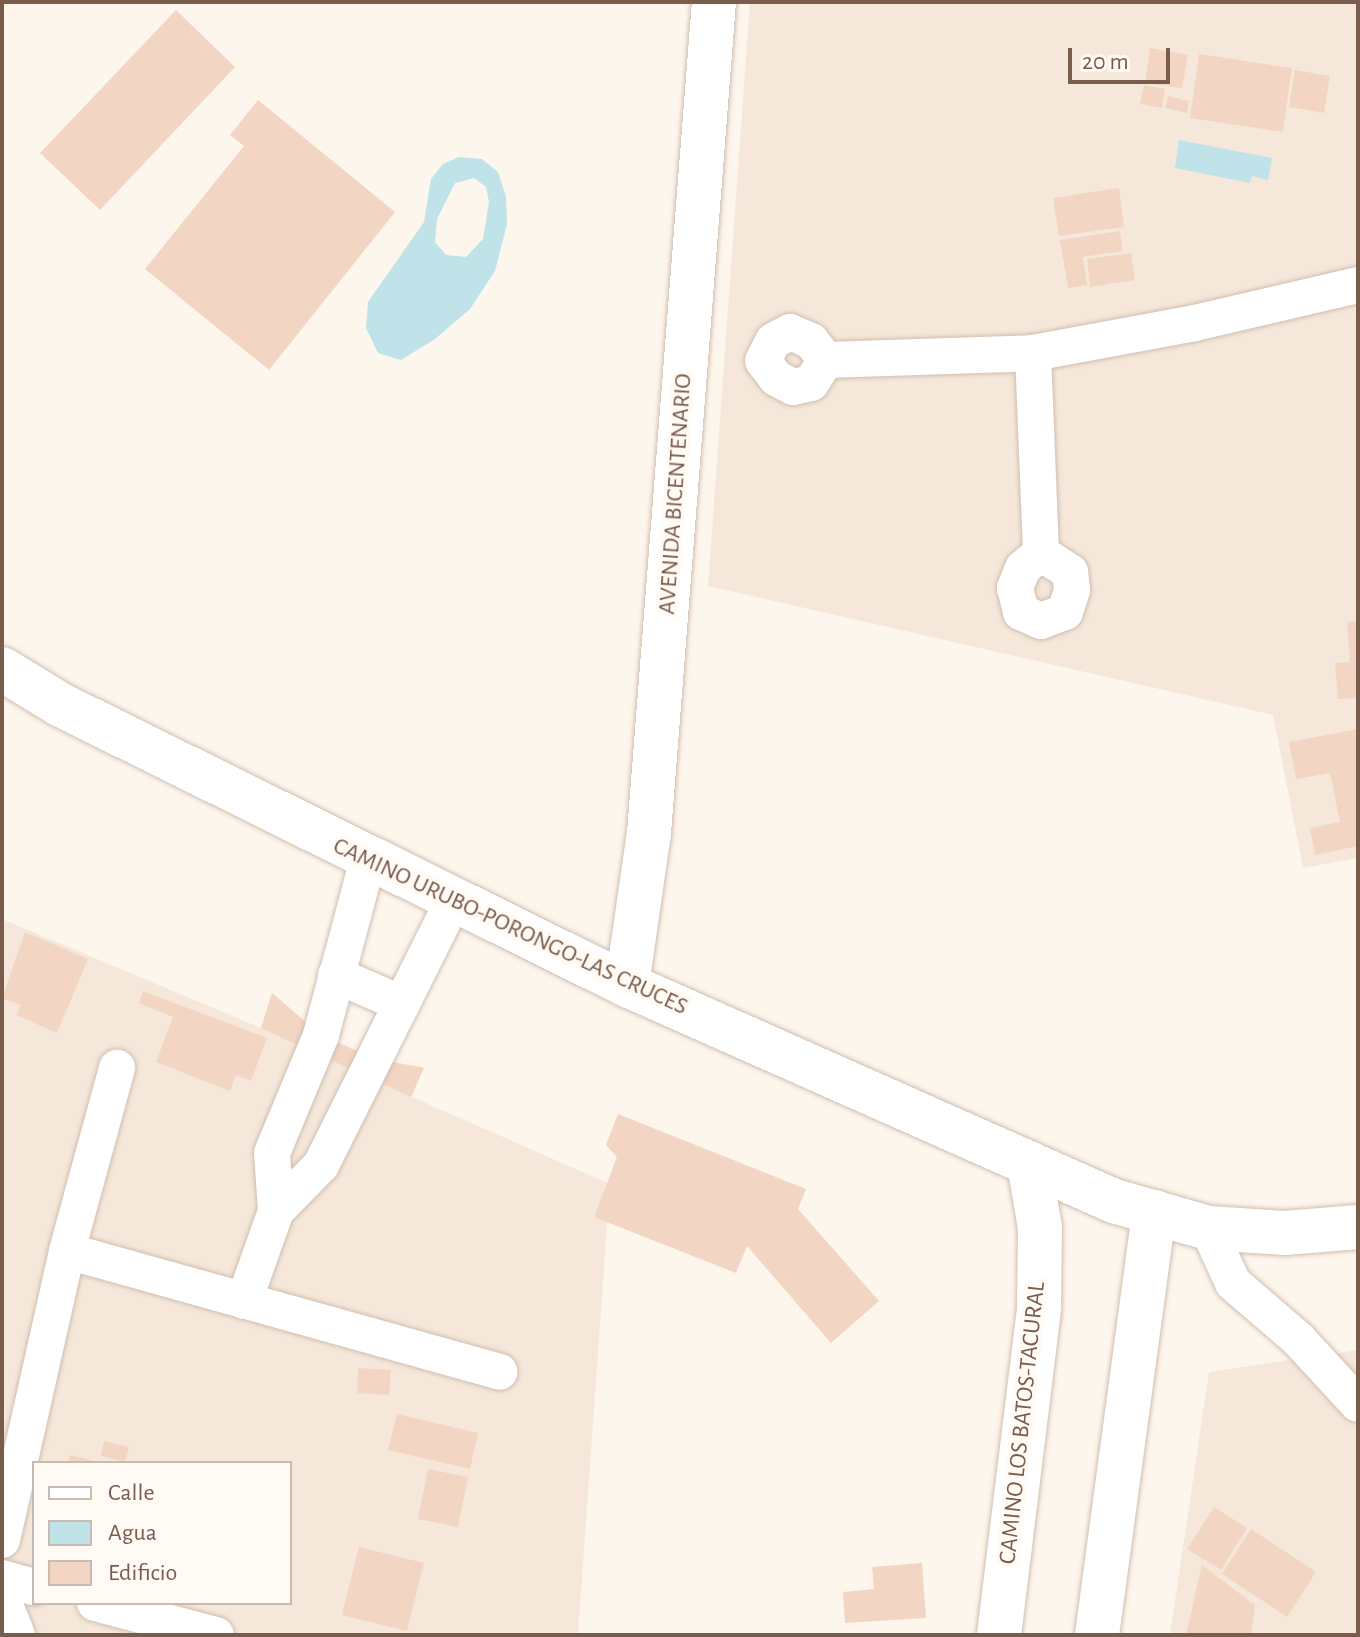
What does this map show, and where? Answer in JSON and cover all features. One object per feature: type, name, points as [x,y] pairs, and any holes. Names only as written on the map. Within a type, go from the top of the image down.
[{"type":"street","name":"AVENIDA BICENTENARIO","points":[[627,985],[649,833],[714,2]]},
{"type":"street","points":[[826,360],[1033,353],[1195,323],[1358,285]]},
{"type":"street","points":[[1033,353],[1041,553]]},
{"type":"street","name":"CAMINO URUBO-PORONGO-LAS CRUCES","points":[[2,669],[61,705],[368,860],[627,985],[1029,1163],[1154,1212],[1208,1228],[1285,1233],[1358,1227]]},
{"type":"street","points":[[244,1301],[276,1211],[272,1153],[321,1035],[368,860]]},
{"type":"street","points":[[276,1211],[321,1165],[453,901]]},
{"type":"street","points":[[336,975],[402,1004]]},
{"type":"street","points":[[2,1540],[67,1251],[117,1068]]},
{"type":"street","name":"CAMINO LOS BATOS-TACURAL","points":[[999,1635],[1039,1307],[1040,1228],[1029,1163]]},
{"type":"street","points":[[1097,1635],[1154,1212]]},
{"type":"street","points":[[1208,1228],[1233,1283],[1298,1339],[1358,1404]]},
{"type":"street","points":[[67,1251],[499,1372]]},
{"type":"street","points":[[2,1578],[32,1586]]},
{"type":"street","points":[[2,1597],[17,1635]]},
{"type":"street","points":[[103,1605],[216,1635]]},
{"type":"shaded area","points":[[750,2],[1358,2],[1358,858],[1303,868],[1273,715],[708,586]]},
{"type":"shaded area","points":[[2,919],[261,1028],[272,993],[321,1035],[375,1059],[422,1067],[412,1097],[610,1184],[578,1635],[2,1635]]},
{"type":"shaded area","points":[[1358,1350],[1358,1635],[1170,1635],[1209,1372]]},
{"type":"water","points":[[1179,140],[1272,158],[1268,180],[1252,176],[1250,183],[1175,168]]},
{"type":"water","points":[[459,157],[482,159],[498,172],[506,197],[507,224],[495,271],[470,309],[435,339],[401,360],[378,353],[366,328],[368,302],[424,222],[431,179],[443,164]],"holes":[[[474,178],[486,187],[489,202],[483,239],[466,257],[446,255],[435,242],[437,219],[455,183]]]},
{"type":"building","points":[[176,10],[235,67],[100,210],[40,153]]},
{"type":"building","points":[[1150,48],[1188,55],[1182,88],[1145,83]]},
{"type":"building","points":[[1199,54],[1292,68],[1283,132],[1190,118]]},
{"type":"building","points":[[1295,70],[1330,76],[1324,113],[1289,107]]},
{"type":"building","points":[[1144,85],[1165,89],[1162,108],[1140,104]]},
{"type":"building","points":[[1168,96],[1189,101],[1187,113],[1165,108]]},
{"type":"building","points":[[258,100],[395,212],[269,370],[145,269],[244,146],[230,135]]},
{"type":"building","points":[[1119,188],[1124,227],[1059,236],[1053,198]]},
{"type":"building","points":[[1120,231],[1123,251],[1083,257],[1087,285],[1068,288],[1060,240]]},
{"type":"building","points":[[1131,253],[1135,280],[1090,287],[1087,259]]},
{"type":"building","points":[[1358,621],[1358,698],[1338,699],[1335,663],[1350,662],[1347,622]]},
{"type":"building","points":[[1358,729],[1358,846],[1315,855],[1310,828],[1340,822],[1330,773],[1296,779],[1289,742]]},
{"type":"building","points":[[25,932],[88,959],[57,1033],[16,1015],[21,1005],[2,998]]},
{"type":"building","points":[[143,991],[267,1038],[251,1081],[236,1075],[230,1091],[156,1062],[173,1017],[139,1003]]},
{"type":"building","points":[[272,993],[321,1035],[375,1059],[424,1068],[411,1097],[261,1028]]},
{"type":"building","points":[[618,1114],[806,1189],[798,1209],[879,1301],[831,1343],[747,1246],[736,1273],[594,1217],[617,1157],[606,1145]]},
{"type":"building","points":[[358,1368],[391,1370],[389,1395],[357,1393]]},
{"type":"building","points":[[397,1414],[478,1433],[470,1469],[388,1450]]},
{"type":"building","points":[[104,1441],[129,1447],[125,1461],[101,1456]]},
{"type":"building","points":[[70,1455],[94,1461],[68,1461]]},
{"type":"building","points":[[428,1469],[468,1477],[458,1527],[418,1519]]},
{"type":"building","points":[[1214,1507],[1247,1528],[1221,1570],[1187,1549]]},
{"type":"building","points":[[1251,1529],[1316,1572],[1287,1617],[1222,1574]]},
{"type":"building","points":[[359,1547],[424,1563],[407,1631],[342,1615]]},
{"type":"building","points":[[922,1563],[926,1618],[845,1623],[843,1592],[874,1589],[872,1567]]},
{"type":"building","points":[[1202,1565],[1255,1605],[1251,1635],[1186,1635]]}]
